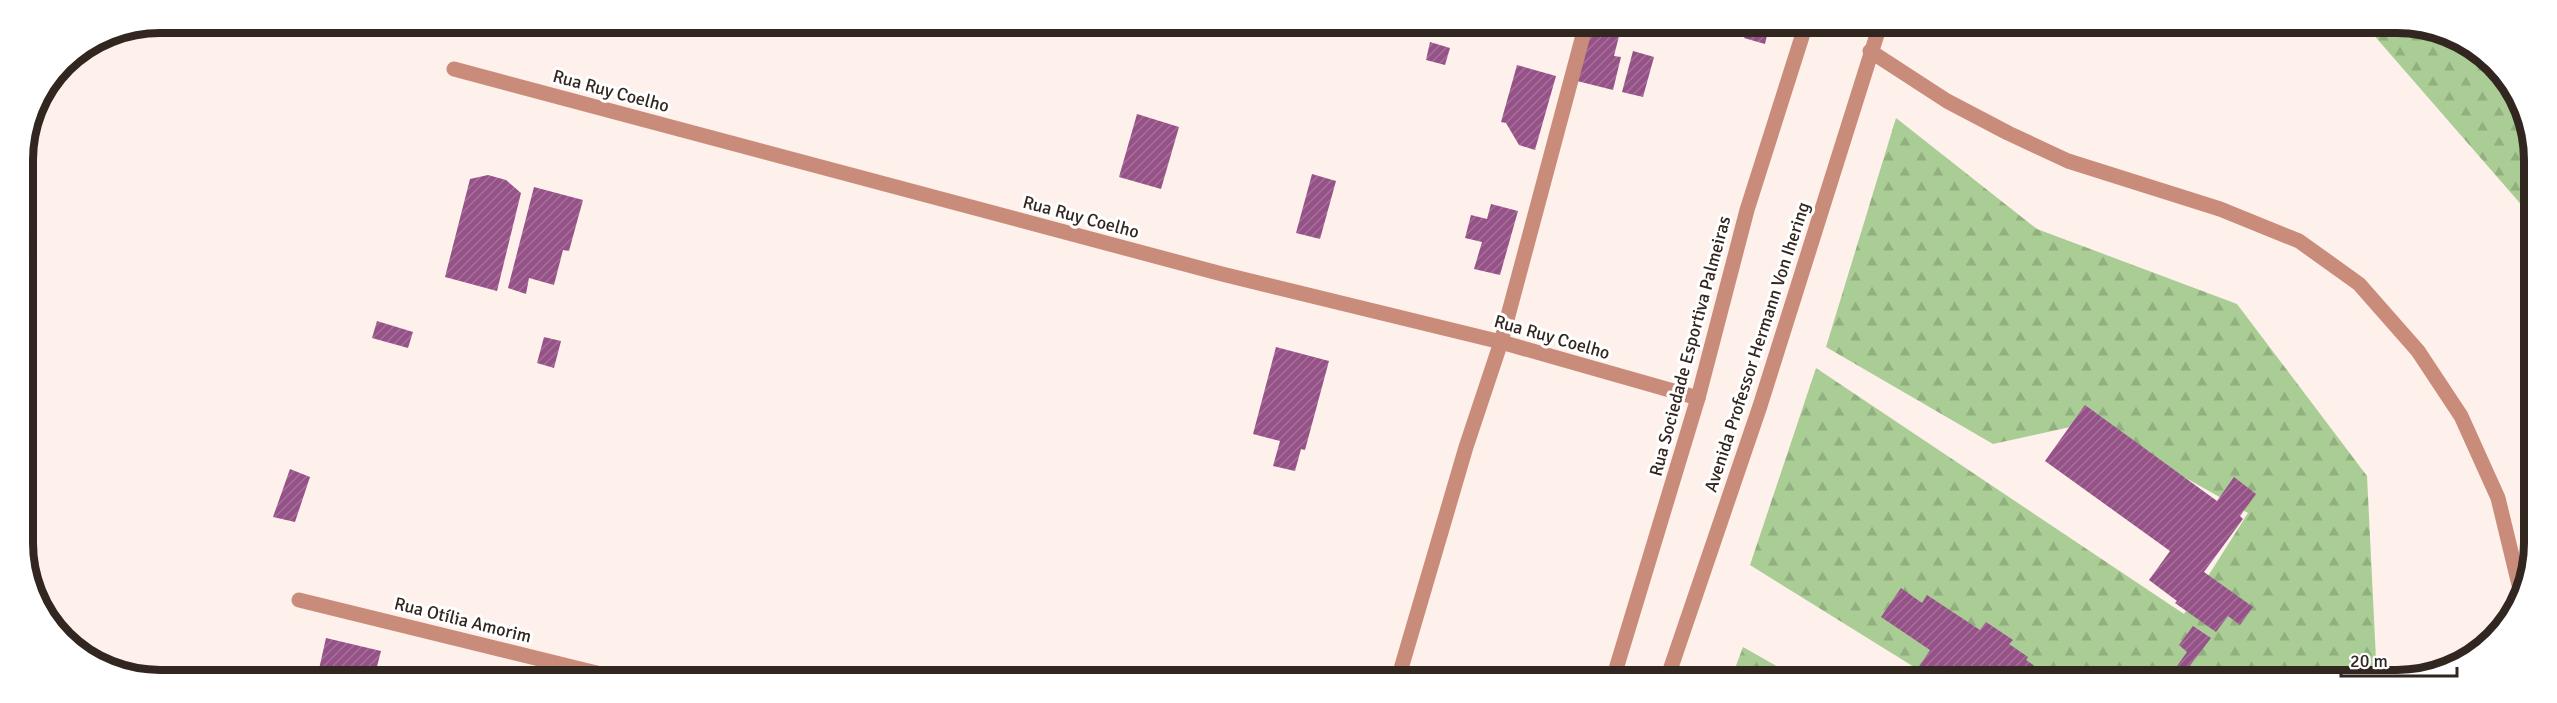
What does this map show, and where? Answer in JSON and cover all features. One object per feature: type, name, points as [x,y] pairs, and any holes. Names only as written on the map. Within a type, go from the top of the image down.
[{"type":"street","points":[[1401,670],[1466,447],[1501,342],[1584,33]]},
{"type":"street","name":"Rua Sociedade Esportiva Palmeiras","points":[[1616,670],[1698,398],[1747,210],[1803,33]]},
{"type":"street","name":"Avenida Professor Hermann Von Ihering","points":[[1670,670],[1760,406],[1877,33]]},
{"type":"street","points":[[1870,51],[1947,101],[2008,134],[2068,161],[2220,209],[2299,241],[2359,284],[2418,351],[2461,416],[2498,498],[2518,581]]},
{"type":"street","name":"Rua Ruy Coelho","points":[[454,69],[1222,274],[1501,342],[1698,398]]},
{"type":"street","name":"Rua Otília Amorim","points":[[300,600],[584,670]]},
{"type":"green space","points":[[2372,33],[2413,34],[2438,40],[2467,54],[2487,70],[2507,97],[2520,127],[2524,160],[2524,208]]},
{"type":"green space","points":[[1896,118],[2037,229],[2237,304],[2367,476],[2377,670],[1919,670],[1750,565],[1816,368],[2184,614],[2248,513],[2088,423],[1993,444],[1826,347]]},
{"type":"green space","points":[[1743,647],[1783,670],[1734,670]]},
{"type":"building","points":[[1589,33],[1620,33],[1614,56],[1621,57],[1613,90],[1577,81]]},
{"type":"building","points":[[1745,33],[1768,33],[1765,44],[1744,38]]},
{"type":"building","points":[[1430,42],[1450,48],[1445,65],[1426,60]]},
{"type":"building","points":[[1633,51],[1654,57],[1643,97],[1622,92]]},
{"type":"building","points":[[1517,65],[1556,76],[1535,150],[1519,145],[1506,123],[1501,122]]},
{"type":"building","points":[[1137,114],[1179,127],[1161,189],[1119,177]]},
{"type":"building","points":[[1312,174],[1336,181],[1320,239],[1296,233]]},
{"type":"building","points":[[488,175],[506,180],[521,193],[497,291],[445,277],[470,179]]},
{"type":"building","points":[[534,187],[583,200],[569,251],[563,250],[554,285],[529,278],[526,294],[508,288]]},
{"type":"building","points":[[1491,204],[1518,211],[1500,275],[1474,269],[1482,242],[1465,238],[1471,215],[1487,219]]},
{"type":"building","points":[[377,321],[413,332],[408,348],[372,338]]},
{"type":"building","points":[[544,337],[561,341],[554,368],[537,363]]},
{"type":"building","points":[[1276,347],[1329,361],[1305,450],[1301,449],[1295,471],[1273,466],[1280,441],[1253,434]]},
{"type":"building","points":[[2085,405],[2217,501],[2234,477],[2256,494],[2240,516],[2243,519],[2204,572],[2253,607],[2240,625],[2228,616],[2216,632],[2175,603],[2177,601],[2149,580],[2170,551],[2045,461]]},
{"type":"building","points":[[290,469],[310,477],[295,522],[273,517]]},
{"type":"building","points":[[1901,588],[1922,603],[1927,595],[1980,630],[1986,622],[2013,640],[2009,644],[2028,657],[2026,660],[2040,670],[1923,670],[1919,667],[1930,650],[1881,617]]},
{"type":"building","points":[[2193,626],[2211,638],[2187,670],[2177,666],[2187,652],[2179,645]]},
{"type":"building","points":[[326,638],[381,651],[376,670],[319,670]]}]
